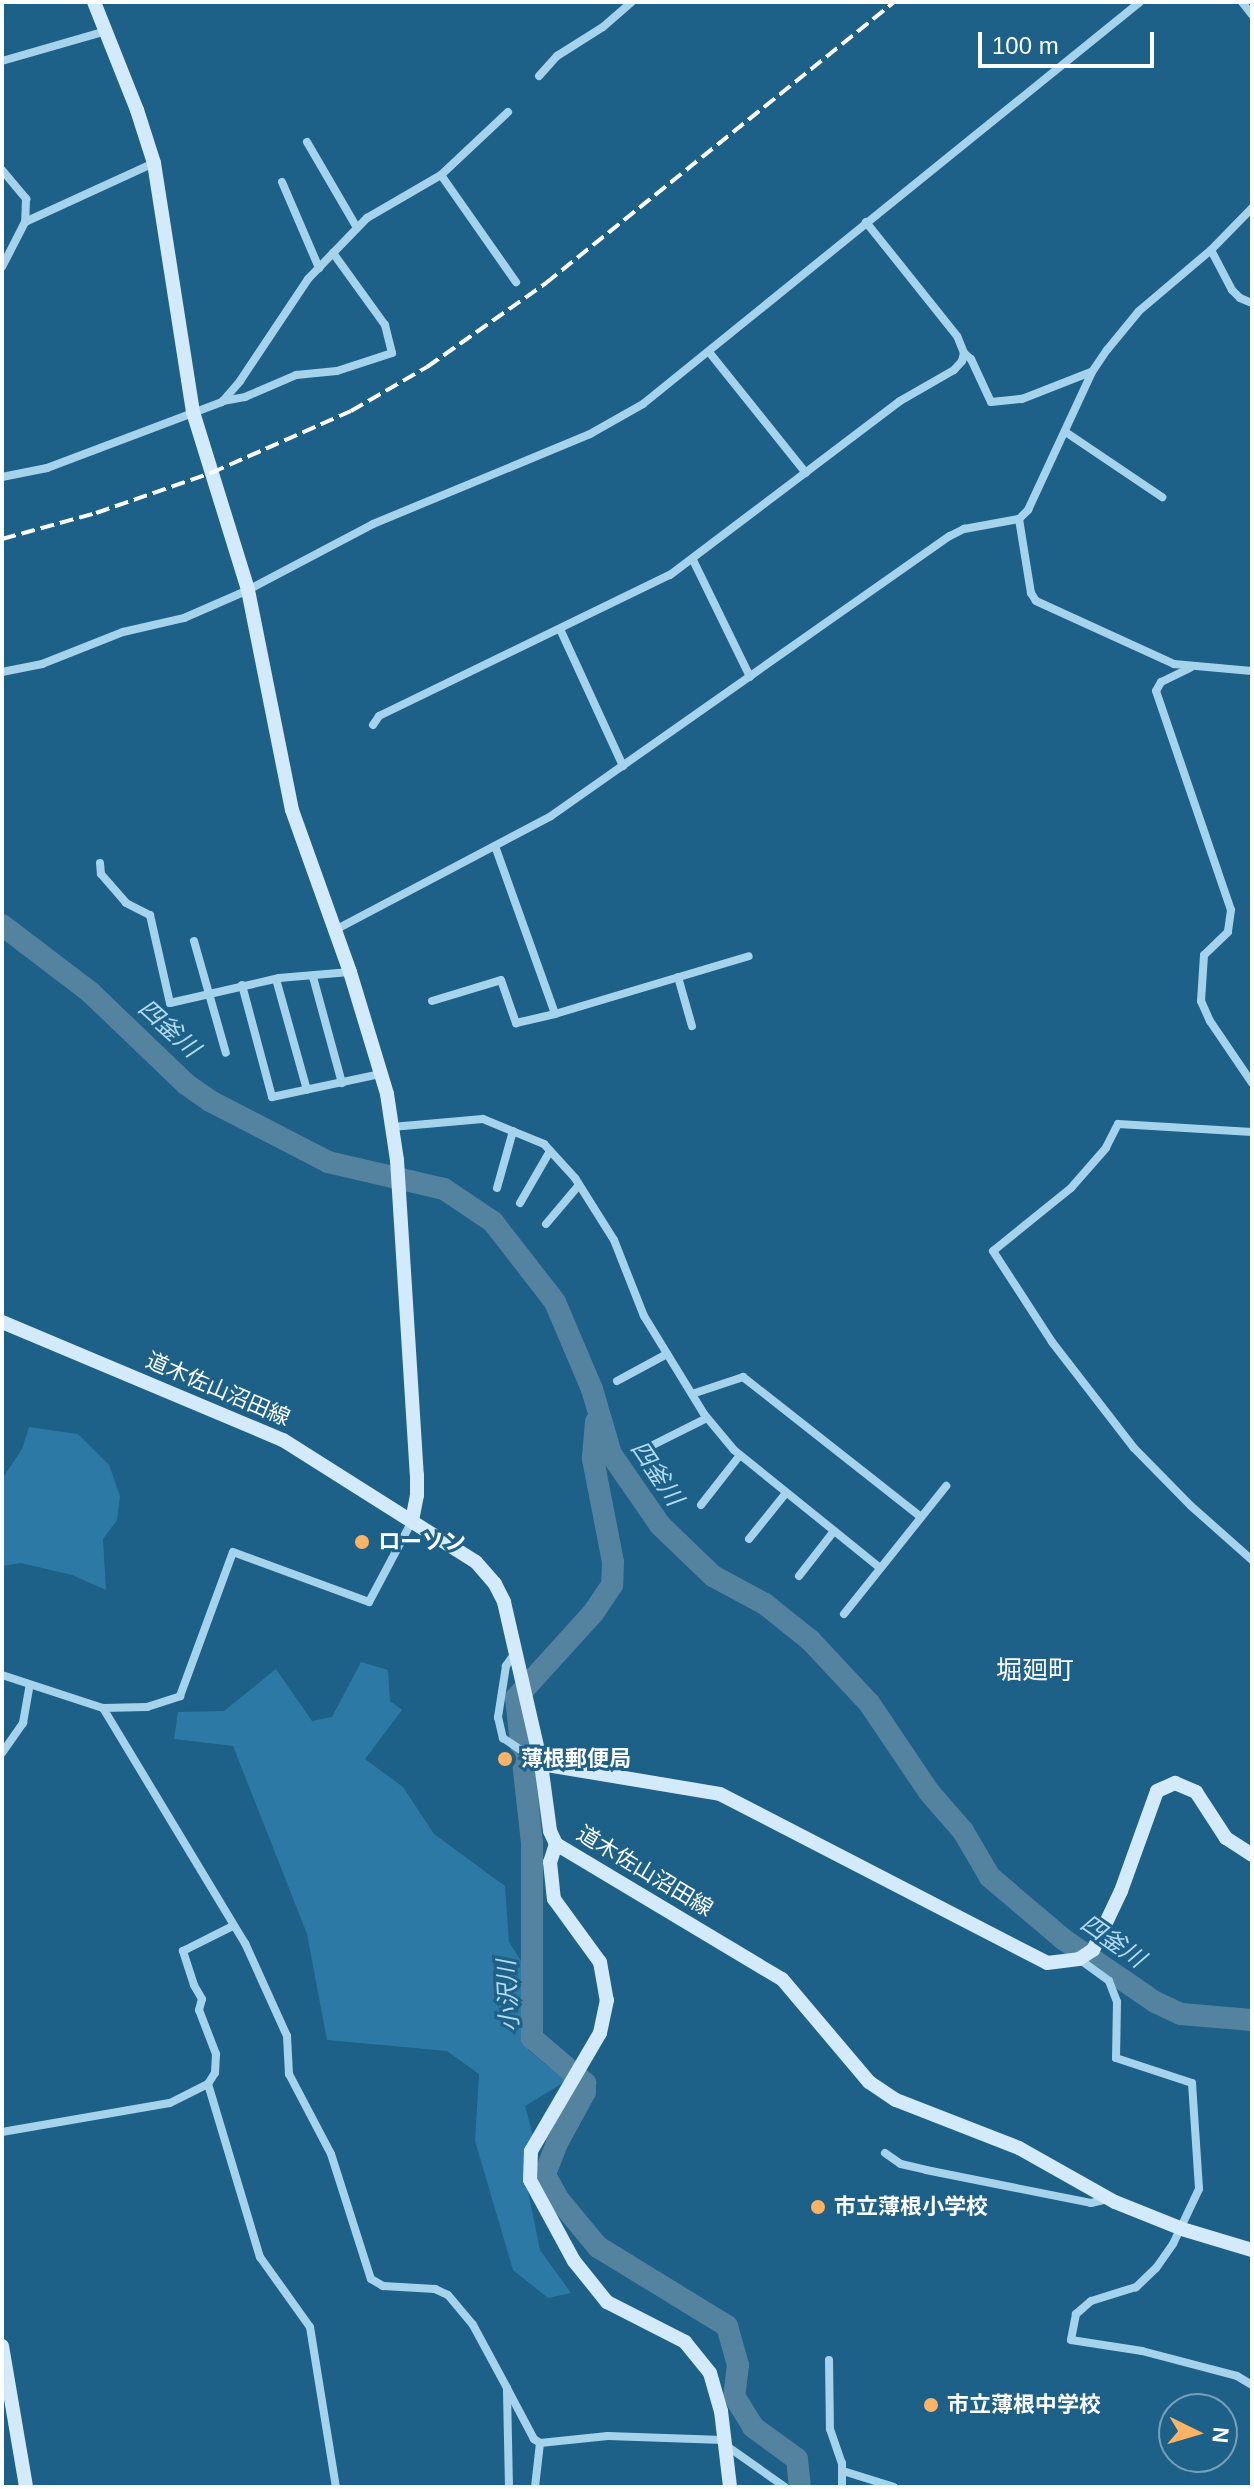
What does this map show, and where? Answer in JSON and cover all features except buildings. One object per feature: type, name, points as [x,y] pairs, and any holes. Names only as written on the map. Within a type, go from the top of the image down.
[{"type":"street","points":[[2,1675],[103,1708],[147,1707],[180,1696],[233,1552],[369,1602],[412,1521],[417,1495],[397,1160],[392,1127],[350,972],[292,810],[248,590],[193,412],[154,163],[94,2]]},
{"type":"street","points":[[539,76],[557,56],[603,27],[632,2]]},
{"type":"street","points":[[2,672],[42,664],[123,632],[184,618],[248,590],[373,524],[590,434],[643,404],[1140,2]]},
{"type":"street","points":[[1242,2],[1252,15]]},
{"type":"street","points":[[2,61],[106,31]]},
{"type":"street","points":[[222,402],[319,268],[357,228],[392,201],[441,175],[508,112]]},
{"type":"street","points":[[307,142],[357,228]]},
{"type":"street","points":[[25,222],[154,163]]},
{"type":"street","points":[[2,170],[26,199],[25,222],[2,267]]},
{"type":"street","points":[[441,175],[516,282]]},
{"type":"street","points":[[282,182],[319,268]]},
{"type":"street","points":[[335,930],[551,816],[950,536],[964,529],[1019,519],[1028,510],[1067,433],[1092,372],[1139,311],[1211,250],[1252,208]]},
{"type":"street","points":[[866,222],[951,327],[964,353],[971,359],[991,402],[1022,399],[1092,372]]},
{"type":"street","points":[[1211,250],[1232,290],[1252,303]]},
{"type":"street","points":[[2,477],[47,468],[193,412],[245,397],[296,375],[337,371],[392,353],[385,325],[333,253]]},
{"type":"street","points":[[709,352],[806,473]]},
{"type":"street","points":[[373,725],[379,716],[652,585],[693,560],[900,401],[954,370],[964,353]]},
{"type":"street","points":[[1067,433],[1162,497]]},
{"type":"street","points":[[1019,519],[1031,593],[1036,601],[1154,656],[1190,668],[1252,671]]},
{"type":"street","points":[[693,560],[750,677]]},
{"type":"street","points":[[560,629],[623,766]]},
{"type":"street","points":[[1190,668],[1161,682],[1156,691],[1231,910],[1228,932],[1204,955],[1201,1001],[1210,1021],[1252,1083]]},
{"type":"street","points":[[495,846],[555,1014]]},
{"type":"street","points":[[100,863],[101,874],[126,903],[150,915],[170,1003],[276,979],[350,972]]},
{"type":"street","points":[[194,941],[226,1053]]},
{"type":"street","points":[[432,1001],[501,980],[516,1023],[749,956]]},
{"type":"street","points":[[313,977],[342,1083]]},
{"type":"street","points":[[678,977],[692,1026]]},
{"type":"street","points":[[276,979],[307,1090]]},
{"type":"street","points":[[242,985],[272,1097],[380,1074]]},
{"type":"street","points":[[392,1127],[483,1119],[544,1144],[579,1185],[614,1240],[644,1316],[707,1418],[740,1455],[880,1568]]},
{"type":"street","points":[[1252,1132],[1118,1124],[1106,1148],[1071,1188],[993,1251],[1052,1342],[1134,1448],[1191,1506],[1252,1560]]},
{"type":"street","points":[[497,1188],[513,1131]]},
{"type":"street","points":[[520,1203],[550,1151]]},
{"type":"street","points":[[546,1224],[579,1185]]},
{"type":"street","name":"道木佐山沼田線","points":[[2,1322],[283,1440],[466,1554],[486,1572],[504,1602],[539,1762],[550,1831],[556,1844],[782,1979],[852,2065],[896,2100],[1019,2148],[1108,2199],[1182,2229],[1252,2250]]},
{"type":"street","points":[[617,1381],[667,1354]]},
{"type":"street","points":[[692,1394],[743,1377],[921,1517]]},
{"type":"street","points":[[645,1449],[707,1418]]},
{"type":"street","points":[[701,1505],[740,1455]]},
{"type":"street","points":[[844,1614],[946,1486]]},
{"type":"street","points":[[749,1539],[786,1493]]},
{"type":"street","points":[[799,1576],[834,1531]]},
{"type":"street","points":[[516,1653],[506,1666],[498,1717],[503,1738],[539,1762],[720,1794],[1047,1963],[1079,1959],[1093,1950],[1109,1918],[1157,1791],[1175,1783],[1196,1792],[1226,1838],[1252,1855]]},
{"type":"street","points":[[2,1753],[23,1723],[30,1685]]},
{"type":"street","points":[[103,1708],[142,1766],[245,1943],[287,2036],[289,2074],[325,2138],[371,2279],[383,2286],[435,2289],[448,2295],[473,2325],[534,2439],[540,2443],[608,2436],[723,2442],[785,2487]]},
{"type":"street","points":[[556,1844],[550,1862],[554,1899],[600,1962],[607,2000],[600,2033],[531,2151],[530,2180],[574,2261],[607,2302],[667,2331],[698,2356],[716,2390],[730,2487]]},
{"type":"street","points":[[2,2132],[170,2103],[208,2084],[215,2073],[216,2054],[199,2010],[202,1999],[183,1951],[233,1926]]},
{"type":"street","points":[[1079,1959],[1109,1981],[1117,2002],[1116,2058],[1192,2083],[1199,2189],[1182,2229],[1144,2281],[1091,2301],[1076,2314],[1071,2340],[1142,2351],[1237,2376],[1252,2385]]},
{"type":"street","points":[[208,2084],[225,2150],[260,2257],[310,2327],[336,2487]]},
{"type":"street","points":[[885,2153],[901,2164],[1057,2197],[1091,2203],[1108,2199]]},
{"type":"street","points":[[2,2346],[26,2487]]},
{"type":"street","points":[[829,2360],[830,2429],[843,2471],[842,2487]]},
{"type":"street","points":[[507,2388],[509,2487]]},
{"type":"street","points":[[535,2487],[540,2443]]},
{"type":"street","points":[[843,2471],[894,2487]]},
{"type":"shaded area","points":[[29,1427],[78,1434],[109,1465],[120,1496],[117,1520],[103,1539],[106,1590],[72,1575],[21,1563],[3,1566],[2,1479],[22,1449]]},
{"type":"shaded area","points":[[361,1662],[388,1670],[390,1701],[402,1710],[365,1759],[403,1787],[434,1834],[505,1886],[509,1942],[531,1977],[528,2050],[566,2081],[525,2106],[534,2139],[528,2191],[540,2250],[571,2293],[548,2298],[513,2270],[475,2141],[479,2074],[447,2051],[327,2040],[307,1934],[233,1746],[174,1739],[178,1712],[224,1711],[276,1669],[312,1721],[332,1717]]},
{"type":"waterway","name":"四釜川","points":[[2,925],[90,992],[186,1084],[210,1101],[328,1162],[444,1189],[493,1222],[555,1302],[592,1389],[611,1454],[660,1525],[713,1576],[765,1604],[810,1640],[869,1703],[929,1792],[963,1831],[990,1877],[1063,1939],[1155,2002],[1181,2014],[1252,2020]]},
{"type":"waterway","name":"小沢川","points":[[596,1422],[593,1459],[613,1562],[612,1585],[594,1612],[516,1698],[532,1842],[532,2038],[585,2083],[585,2092],[557,2143],[545,2175],[559,2200],[598,2247],[727,2326],[738,2365],[734,2396],[753,2427],[797,2459],[800,2487]]},
{"type":"railway","points":[[2,539],[96,513],[211,473],[351,411],[427,367],[546,283],[894,2]]},
{"type":"place","name":"ローソン","points":[[362,1542]]},
{"type":"place","name":"薄根郵便局","points":[[505,1759]]},
{"type":"place","name":"市立薄根小学校","points":[[818,2207]]},
{"type":"place","name":"市立薄根中学校","points":[[931,2405]]},
{"type":"district","name":"堀廻町","points":[[1035,1671]]}]
